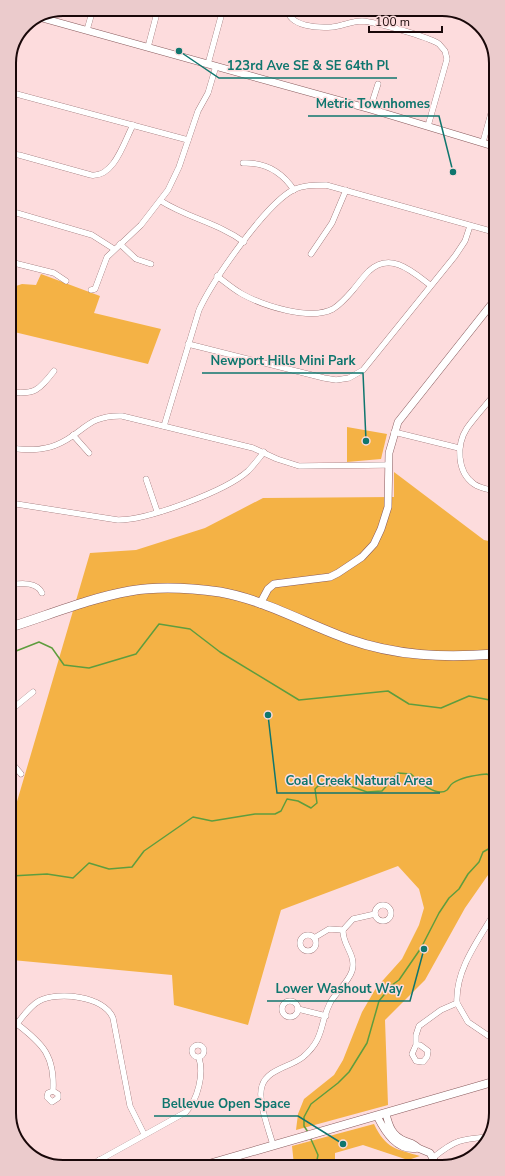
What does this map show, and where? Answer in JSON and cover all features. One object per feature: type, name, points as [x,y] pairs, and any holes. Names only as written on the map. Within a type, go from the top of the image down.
[{"type":"main road","points":[[16,625],[112,595],[136,590],[202,590],[234,595],[347,639],[385,650],[422,655],[456,657],[489,654]]},
{"type":"main road","points":[[229,1160],[273,1144],[382,1115],[489,1083]]},
{"type":"street","points":[[87,30],[91,16]]},
{"type":"street","points":[[148,47],[156,16]]},
{"type":"street","points":[[91,290],[95,289],[105,262],[114,249],[141,225],[161,201],[175,177],[198,111],[208,92],[222,16]]},
{"type":"street","points":[[292,16],[299,23],[317,26],[330,27],[354,22],[373,23],[437,42],[445,51],[446,65],[428,126]]},
{"type":"street","points":[[47,19],[370,109],[489,145]]},
{"type":"street","points":[[370,109],[378,84]]},
{"type":"street","points":[[16,94],[188,140]]},
{"type":"street","points":[[482,142],[489,119]]},
{"type":"street","points":[[16,154],[91,175],[102,174],[113,162],[132,125]]},
{"type":"street","points":[[243,163],[259,163],[269,167],[286,178],[294,190]]},
{"type":"street","points":[[164,426],[199,310],[217,276],[272,207],[294,190],[304,186],[326,185],[489,231]]},
{"type":"street","points":[[311,254],[332,223],[346,190]]},
{"type":"street","points":[[161,201],[183,214],[220,226],[244,242]]},
{"type":"street","points":[[16,213],[92,235],[114,249]]},
{"type":"street","points":[[188,344],[324,378],[336,380],[349,378],[369,363],[460,249],[470,226]]},
{"type":"street","points":[[120,244],[136,259],[151,264]]},
{"type":"street","points":[[16,264],[54,274],[66,281]]},
{"type":"street","points":[[217,276],[241,294],[260,303],[307,314],[328,312],[342,303],[372,269],[386,264],[401,264],[430,285]]},
{"type":"street","points":[[260,604],[268,589],[274,584],[330,577],[345,569],[369,550],[378,537],[386,516],[389,497],[388,465],[390,444],[394,432],[407,408],[489,307]]},
{"type":"street","points":[[16,393],[27,394],[35,391],[54,371]]},
{"type":"street","points":[[489,401],[467,428],[459,448],[461,465],[467,477],[476,485],[489,489]]},
{"type":"street","points":[[16,448],[40,450],[56,445],[73,435],[85,425],[105,416],[131,418],[164,426],[264,452],[285,462],[307,467],[388,465]]},
{"type":"street","points":[[394,432],[459,448]]},
{"type":"street","points":[[73,435],[89,453]]},
{"type":"street","points":[[16,504],[118,520],[131,519],[219,490],[248,471],[264,452]]},
{"type":"street","points":[[146,479],[157,511]]},
{"type":"street","points":[[16,585],[33,585],[40,589],[42,593]]},
{"type":"street","points":[[16,706],[33,692]]},
{"type":"street","points":[[16,768],[21,774]]},
{"type":"street","points":[[273,1144],[261,1100],[262,1085],[271,1074],[298,1060],[310,1049],[321,1033],[329,1005],[352,970],[353,960],[343,937],[343,930],[353,919],[375,914]]},
{"type":"street","points":[[489,923],[462,972],[457,987],[457,1003],[468,1022],[489,1037]]},
{"type":"street","points":[[314,938],[329,929],[343,930]]},
{"type":"street","points":[[53,1091],[52,1071],[45,1050],[36,1038],[17,1024],[33,1005],[50,997],[66,996],[90,1000],[103,1005],[111,1012],[113,1018],[130,1106],[144,1134]]},
{"type":"street","points":[[416,1045],[417,1030],[423,1022],[440,1010],[457,1003]]},
{"type":"street","points":[[298,1009],[326,1016]]},
{"type":"street","points":[[99,1160],[179,1116],[190,1108],[195,1097],[202,1071],[199,1058]]},
{"type":"street","points":[[382,1115],[382,1127],[393,1141],[402,1146],[418,1148],[434,1160]]},
{"type":"street","points":[[436,1160],[448,1146],[461,1140],[482,1138]]},
{"type":"shaded area","points":[[41,274],[100,296],[94,313],[161,329],[148,364],[16,332],[16,286],[22,284],[36,285]]},
{"type":"shaded area","points":[[347,427],[387,434],[381,459],[347,462]]},
{"type":"shaded area","points":[[394,472],[484,540],[489,541],[489,874],[465,908],[425,980],[385,1020],[388,1105],[296,1130],[298,1114],[304,1099],[334,1075],[343,1060],[362,1012],[376,988],[402,959],[419,925],[424,908],[419,889],[398,866],[281,910],[248,1025],[174,1005],[172,975],[16,960],[16,805],[90,553],[136,550],[205,528],[263,498],[394,497]]},
{"type":"shaded area","points":[[374,1124],[383,1139],[392,1147],[420,1156],[408,1160],[363,1145],[335,1153],[335,1160],[293,1160],[292,1146]]},
{"type":"waterway","points":[[16,651],[39,642],[52,648],[64,665],[89,668],[136,654],[159,624],[190,629],[220,652],[299,700],[388,691],[409,704],[441,708],[469,696],[489,700]]},
{"type":"waterway","points":[[16,876],[47,874],[73,878],[89,863],[109,869],[132,867],[144,851],[193,817],[212,821],[255,814],[275,814],[281,811],[287,799],[298,801],[311,808],[317,803],[315,789],[318,786],[347,785],[367,792],[382,791],[398,773],[411,774],[428,788],[438,792],[443,792],[453,783],[461,779],[487,774],[489,776]]},
{"type":"waterway","points":[[308,1132],[304,1126],[304,1117],[311,1104],[338,1083],[349,1072],[367,1043],[379,1001],[392,985],[399,980],[421,948],[439,913],[449,898],[459,889],[468,874],[479,862],[483,852],[489,849]]},
{"type":"waterway","points":[[310,1137],[318,1155],[317,1160]]},
{"type":"place","name":"123rd Ave SE & SE 64th Pl","points":[[179,51]]},
{"type":"place","name":"Metric Townhomes","points":[[453,172]]},
{"type":"place","name":"Newport Hills Mini Park","points":[[366,441]]},
{"type":"place","name":"Coal Creek Natural Area","points":[[268,715]]},
{"type":"place","name":"Lower Washout Way","points":[[424,949]]},
{"type":"place","name":"Bellevue Open Space","points":[[343,1144]]}]
